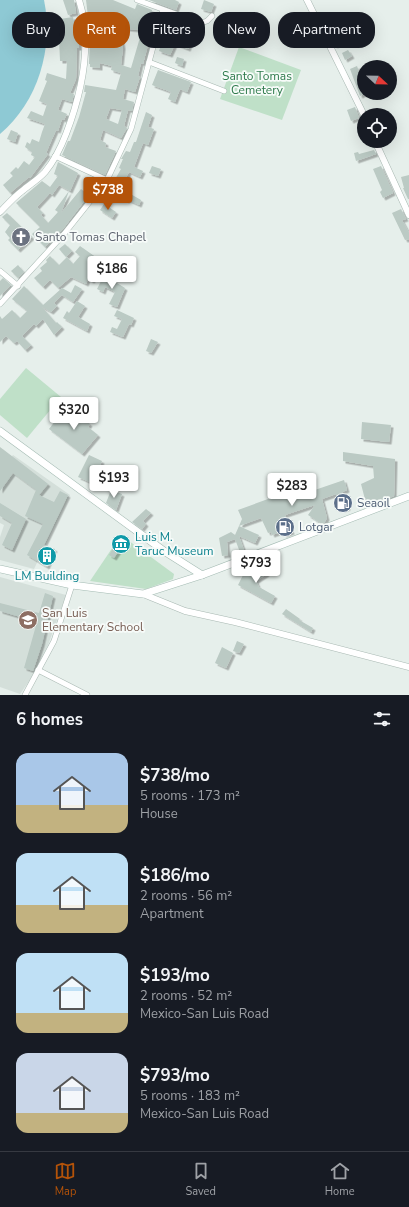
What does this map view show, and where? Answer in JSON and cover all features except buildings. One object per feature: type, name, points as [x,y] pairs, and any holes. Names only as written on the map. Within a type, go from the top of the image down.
[{"type":"main road","points":[[0,431],[164,550],[202,575]]},
{"type":"main road","points":[[0,569],[72,585],[143,594],[202,575],[409,496]]},
{"type":"street","points":[[0,212],[20,192],[46,172],[73,116],[82,84],[85,31],[79,0]]},
{"type":"street","points":[[137,0],[201,23],[207,22],[212,16]]},
{"type":"street","points":[[308,0],[361,108]]},
{"type":"street","points":[[0,304],[64,234],[107,180],[131,129],[163,10]]},
{"type":"street","points":[[149,62],[224,91]]},
{"type":"street","points":[[378,148],[409,215]]},
{"type":"street","points":[[55,156],[107,180]]},
{"type":"street","points":[[0,271],[18,286]]},
{"type":"street","points":[[25,695],[54,641],[72,585]]},
{"type":"street","points":[[143,594],[185,611],[409,667]]},
{"type":"street","points":[[38,670],[87,695]]},
{"type":"shaded area","points":[[13,455],[70,495],[34,569],[0,560],[0,537],[4,525],[0,523],[0,471]]},
{"type":"shaded area","name":"San Luis Elementary School","points":[[0,577],[66,595],[48,645],[32,677],[20,694],[0,687]]},
{"type":"green space","name":"Santo Tomas Cemetery","points":[[239,48],[301,70],[282,120],[220,99]]},
{"type":"green space","points":[[26,368],[61,397],[27,438],[0,415],[0,399]]},
{"type":"green space","points":[[121,535],[174,574],[173,579],[146,589],[90,581]]},
{"type":"water","points":[[0,0],[44,0],[46,12],[12,12],[12,48],[45,48],[40,73],[33,90],[13,121],[0,134]]},
{"type":"place","name":"Santo Tomas Chapel","points":[[21,237]]},
{"type":"place","name":"Seaoil","points":[[343,503]]},
{"type":"place","name":"Lotgar","points":[[285,527]]},
{"type":"place","name":"Luis M. Taruc Museum","points":[[121,544]]},
{"type":"place","name":"LM Building","points":[[47,556]]},
{"type":"place","name":"San Luis Elementary School","points":[[28,620]]}]
